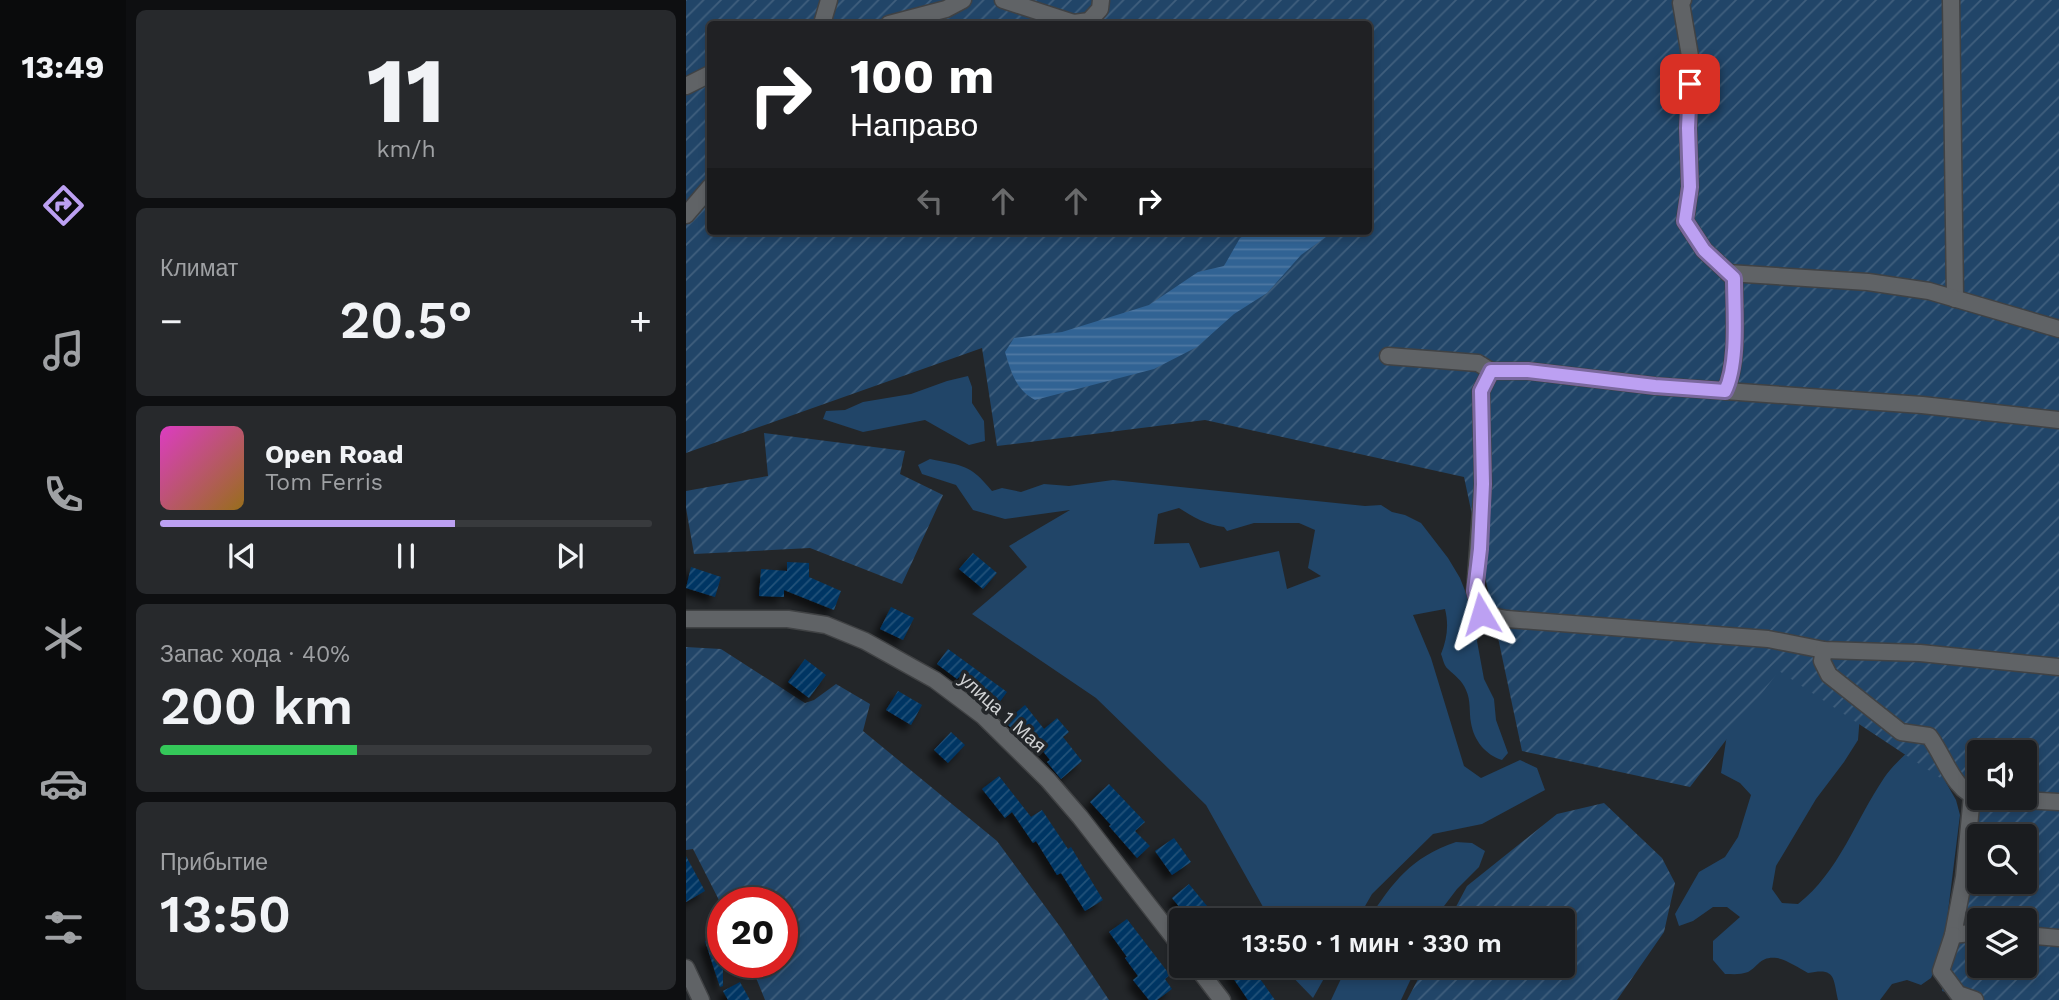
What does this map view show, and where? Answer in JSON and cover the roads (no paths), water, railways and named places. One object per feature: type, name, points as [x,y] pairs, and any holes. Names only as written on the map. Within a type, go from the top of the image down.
[{"type":"street","points":[[823,21],[829,0]]},
{"type":"street","points":[[900,21],[946,9],[963,0]]},
{"type":"street","points":[[1003,0],[1068,21]]},
{"type":"street","points":[[1089,21],[1100,9],[1101,0]]},
{"type":"street","points":[[1683,0],[1681,3],[1691,62],[1688,128],[1690,187],[1685,221],[1704,250],[1734,278],[1731,379],[1725,391]]},
{"type":"street","points":[[1951,0],[1955,299]]},
{"type":"street","points":[[686,86],[707,76]]},
{"type":"street","points":[[686,215],[707,190]]},
{"type":"street","points":[[1728,273],[1868,282],[1929,291],[2059,329]]},
{"type":"street","points":[[1388,356],[1478,363],[1491,371],[1528,371],[1655,386],[1922,405],[2059,420]]},
{"type":"street","points":[[1491,371],[1481,391],[1483,484],[1475,591],[1481,614],[1507,619],[1768,639],[1824,650],[1920,653],[2059,667]]},
{"type":"street","name":"улица 1 Мая","points":[[686,619],[788,619],[826,625],[865,641],[935,680],[983,716],[1048,780],[1169,932]]},
{"type":"street","points":[[1824,650],[1822,661],[1829,675],[1901,732],[1929,736],[1938,747],[1956,782],[1967,790]]},
{"type":"street","points":[[2037,801],[2059,802]]},
{"type":"street","points":[[1974,810],[1953,935],[1941,971],[1958,994],[1975,1000]]},
{"type":"street","points":[[1953,935],[1967,933]]},
{"type":"street","points":[[2037,936],[2059,938]]},
{"type":"street","points":[[686,968],[701,1000]]},
{"type":"street","points":[[1205,978],[1222,1000]]}]
